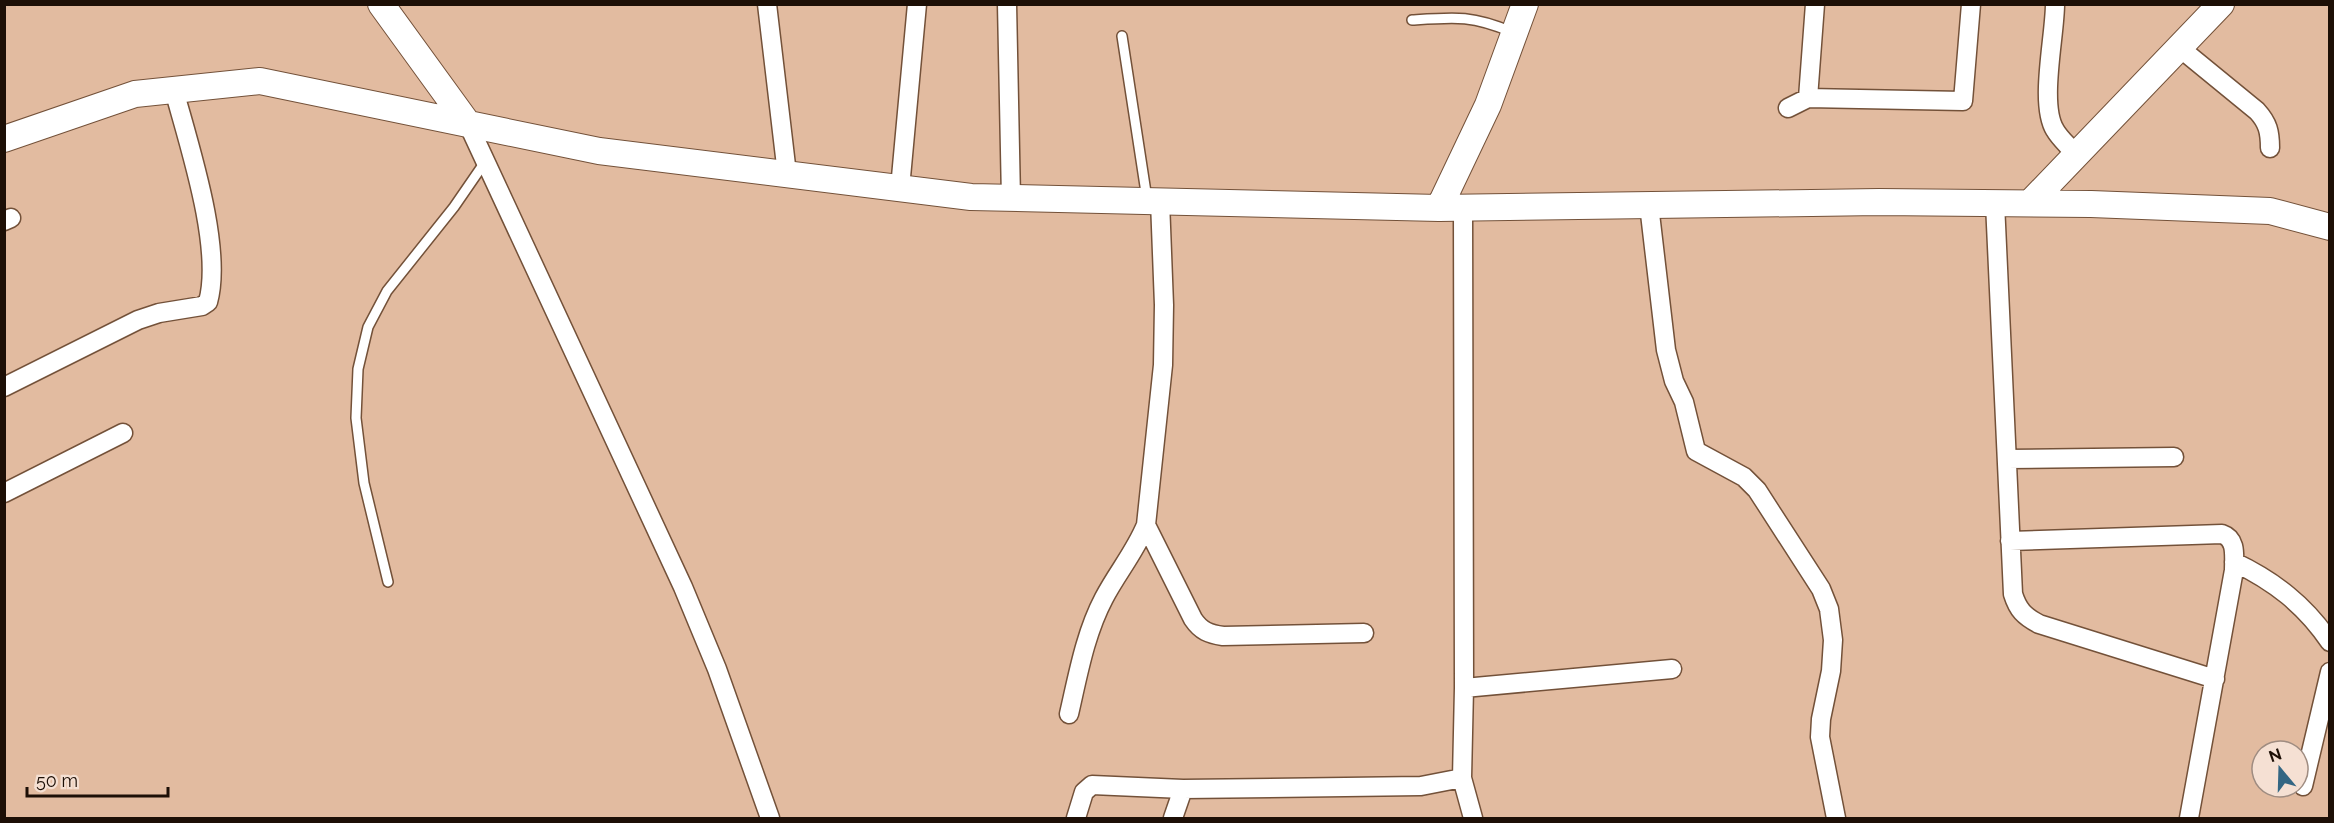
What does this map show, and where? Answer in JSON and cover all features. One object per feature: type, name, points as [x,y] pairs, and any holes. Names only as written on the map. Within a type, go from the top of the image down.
[{"type":"main road","points":[[381,4],[468,124]]},
{"type":"main road","points":[[1451,208],[1525,4]]},
{"type":"main road","points":[[2030,203],[2180,48],[2218,5]]},
{"type":"main road","points":[[7,137],[135,94],[260,81],[599,151],[971,197],[1451,208],[1879,202],[2030,203],[2270,211],[2330,227]]},
{"type":"street","points":[[767,4],[787,174]]},
{"type":"street","points":[[900,188],[917,4]]},
{"type":"street","points":[[1007,4],[1011,199]]},
{"type":"street","points":[[1808,98],[1815,4]]},
{"type":"street","points":[[1788,108],[1808,98],[1963,101],[1971,4]]},
{"type":"street","points":[[2055,4],[2048,112],[2054,129],[2076,155]]},
{"type":"street","points":[[2180,48],[2257,111],[2266,121],[2270,131],[2270,148]]},
{"type":"street","points":[[4,387],[138,320],[159,313],[202,306],[208,302],[212,289],[210,241],[192,156],[174,90]]},
{"type":"street","points":[[468,124],[683,587],[717,669],[770,819]]},
{"type":"street","points":[[1069,714],[1081,659],[1093,622],[1105,596],[1141,539],[1146,525],[1163,365],[1163,283],[1153,201]]},
{"type":"street","points":[[1995,203],[2010,541],[2013,594],[2017,606],[2024,616],[2039,624],[2215,679]]},
{"type":"street","points":[[1649,205],[1666,350],[1674,381],[1684,402],[1696,451],[1744,477],[1757,490],[1821,589],[1829,609],[1833,640],[1831,671],[1821,719],[1820,737],[1836,819]]},
{"type":"street","points":[[1451,208],[1464,688],[1462,778],[1473,819]]},
{"type":"street","points":[[4,493],[123,434]]},
{"type":"street","points":[[2007,459],[2174,457]]},
{"type":"street","points":[[1146,525],[1192,619],[1199,628],[1209,634],[1223,636],[1364,633]]},
{"type":"street","points":[[2010,541],[2222,534],[2228,536],[2232,543],[2234,562],[2215,679],[2188,819]]},
{"type":"street","points":[[2234,562],[2263,576],[2288,594],[2330,642]]},
{"type":"street","points":[[1464,688],[1672,669]]},
{"type":"street","points":[[2310,757],[2328,683]]},
{"type":"street","points":[[1076,819],[1084,792],[1092,785],[1183,789],[1421,786],[1462,778]]},
{"type":"street","points":[[1173,819],[1183,789]]},
{"type":"lane","points":[[1412,21],[1452,17],[1470,18],[1486,21],[1515,33]]},
{"type":"lane","points":[[1122,36],[1153,201]]},
{"type":"lane","points":[[388,582],[364,483],[356,418],[358,369],[368,327],[387,291],[454,207],[485,162]]}]
